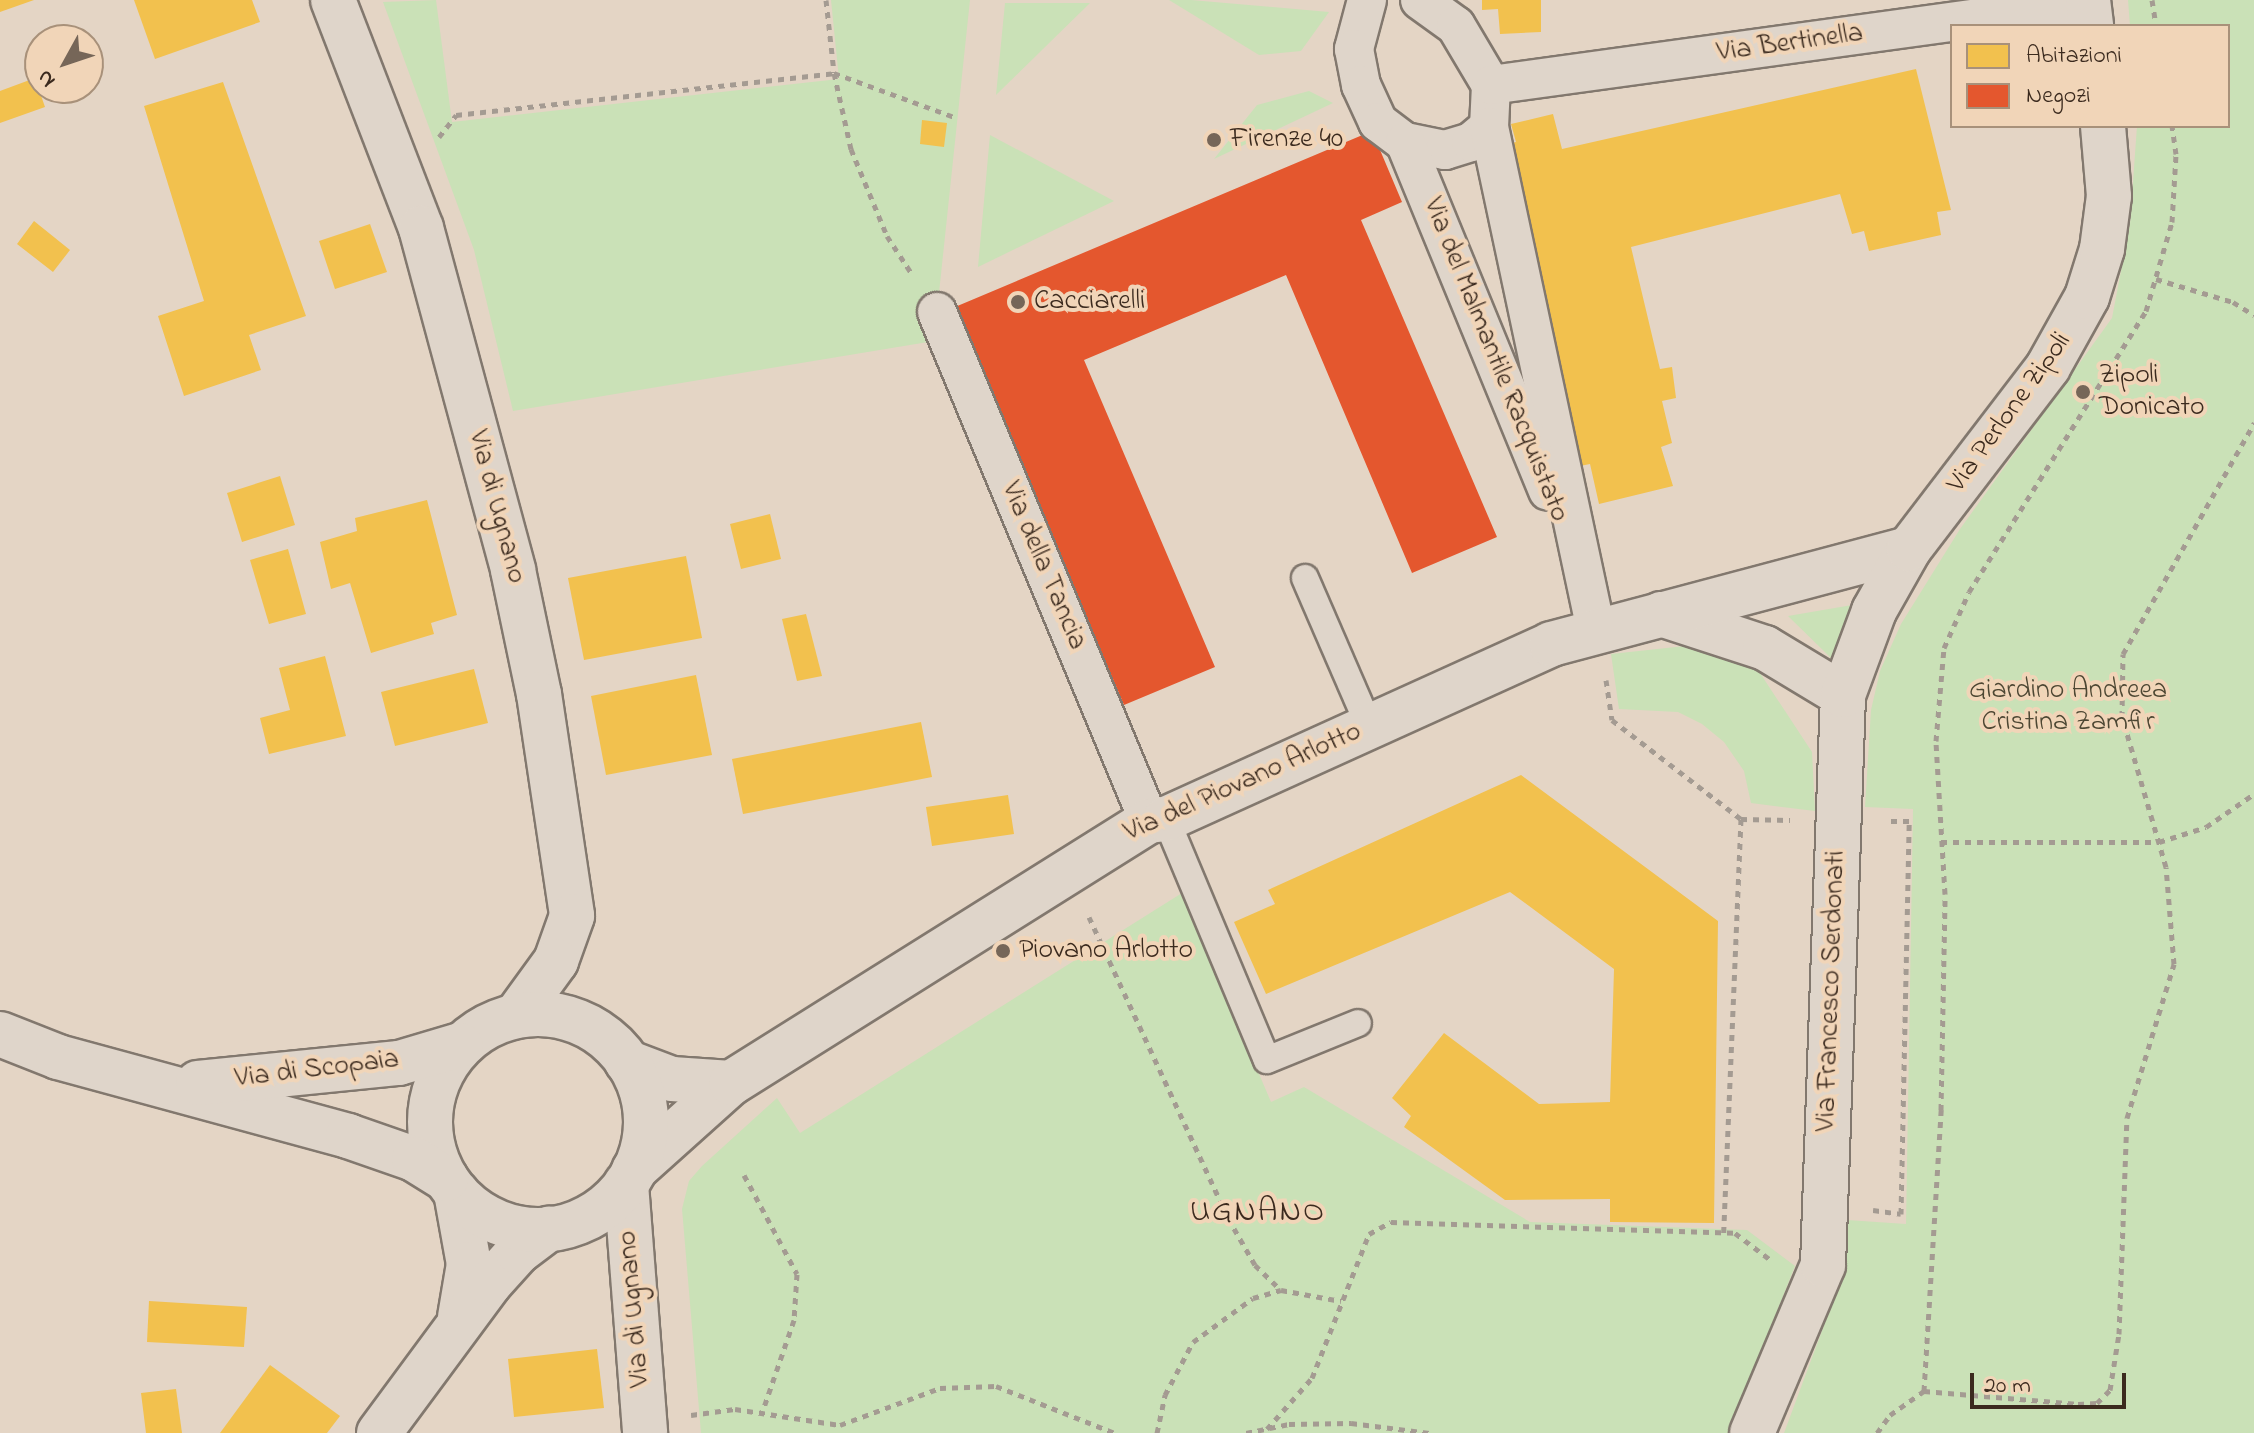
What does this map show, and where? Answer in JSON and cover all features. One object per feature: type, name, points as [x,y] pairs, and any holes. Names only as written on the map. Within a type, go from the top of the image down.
[{"type":"street","name":"Via di Ugnano","points":[[333,0],[421,228],[513,570],[539,694],[572,916],[556,961],[516,1016]]},
{"type":"street","name":"Via del Malmantile Racquistato","points":[[1367,0],[1354,49],[1361,85],[1378,122],[1405,142],[1445,150],[1471,142],[1489,127]]},
{"type":"street","points":[[1420,0],[1456,13],[1491,85]]},
{"type":"street","name":"Via Bertinella","points":[[1977,24],[2089,10]]},
{"type":"street","name":"Via Bertinella","points":[[1491,85],[1950,27]]},
{"type":"street","name":"Via del Malmantile Racquistato","points":[[1491,85],[1489,127],[1596,630]]},
{"type":"street","name":"Via Perlone Zipoli","points":[[1909,549],[2048,367],[2087,297],[2102,249],[2109,196],[2103,128]]},
{"type":"street","name":"Via del Malmantile Racquistato","points":[[1405,142],[1584,578]]},
{"type":"street","name":"Via della Tancia","points":[[937,312],[1157,820]]},
{"type":"street","name":"Via del Piovano Arlotto","points":[[630,1177],[731,1083],[1066,872],[1157,820],[1551,644],[1909,549]]},
{"type":"street","name":"Via Francesco Serdonati","points":[[1752,1433],[1823,1265],[1843,695],[1874,611],[1909,549]]},
{"type":"street","points":[[1659,613],[1765,648],[1843,695]]},
{"type":"street","name":"Via di Ugnano","points":[[630,1177],[592,1215],[549,1229],[497,1222],[451,1186],[435,1158],[430,1109],[435,1086],[460,1045],[485,1027],[516,1016],[558,1016],[579,1022],[614,1045],[627,1062],[646,1115],[630,1177],[663,1425]]},
{"type":"street","name":"Via di Scopaia","points":[[0,1034],[58,1057],[348,1136],[414,1159],[451,1186]]},
{"type":"street","name":"Via di Scopaia","points":[[171,1086],[399,1063],[460,1045]]},
{"type":"street","points":[[627,1062],[672,1079],[731,1083]]},
{"type":"street","points":[[451,1186],[469,1264],[459,1320]]},
{"type":"street","points":[[379,1433],[459,1320],[508,1262],[549,1229]]},
{"type":"lane","points":[[1305,578],[1369,726]]},
{"type":"lane","points":[[1157,820],[1267,1060],[1358,1023]]},
{"type":"path","points":[[826,0],[834,73],[851,149],[887,236],[937,312]]},
{"type":"path","points":[[2152,0],[2156,24]]},
{"type":"path","points":[[435,142],[456,115],[834,73],[957,118]]},
{"type":"path","points":[[1924,1391],[1941,1110],[1941,842],[1936,741],[1944,648],[1969,592],[2146,311],[2172,222],[2176,154],[2172,128]]},
{"type":"path","points":[[2156,279],[2233,302],[2254,315]]},
{"type":"path","points":[[1877,1433],[1890,1415],[1924,1391],[2078,1404],[2097,1403],[2110,1390],[2119,1334],[2127,1118],[2174,964],[2159,842],[2122,717],[2123,654],[2254,423]]},
{"type":"path","points":[[1605,677],[1612,720],[1741,819],[1724,1233]]},
{"type":"path","points":[[1941,842],[2159,842],[2206,827],[2254,794]]},
{"type":"path","points":[[1066,872],[1109,955],[1228,1218],[1255,1265],[1281,1290]]},
{"type":"path","points":[[744,1175],[797,1274],[794,1320],[762,1413]]},
{"type":"path","points":[[1267,1429],[1312,1378],[1369,1234],[1391,1222],[1735,1233],[1785,1271]]},
{"type":"path","points":[[1157,1433],[1165,1395],[1193,1342],[1253,1298],[1281,1290],[1341,1301]]},
{"type":"path","points":[[663,1425],[735,1409],[840,1425],[940,1388],[996,1386],[1115,1433]]},
{"type":"path","points":[[1246,1433],[1351,1423],[1429,1433]]},
{"type":"green space","points":[[436,0],[452,122],[839,79],[831,0],[970,0],[937,312],[928,342],[513,411],[474,250],[383,2]]},
{"type":"green space","points":[[1169,0],[1329,12],[1301,51],[1259,55]]},
{"type":"green space","name":"Giardino Andreea Cristina Zamfir","points":[[2128,0],[2254,0],[2254,1433],[1784,1433],[1842,1277],[1847,1220],[1906,1224],[1913,809],[1865,807],[1871,710],[1880,671],[1901,624],[1960,529],[2112,318],[2130,224],[2137,128],[2230,128],[2230,24],[2130,24]]},
{"type":"green space","points":[[1005,3],[1090,3],[996,95]]},
{"type":"green space","points":[[1309,91],[1333,103],[1214,159],[1257,105]]},
{"type":"green space","points":[[990,135],[1114,201],[978,267]]},
{"type":"green space","points":[[1858,604],[1832,659],[1788,616]]},
{"type":"green space","points":[[1685,646],[1723,652],[1760,673],[1812,752],[1815,811],[1751,803],[1744,771],[1724,742],[1702,724],[1678,712],[1619,709],[1611,654]]},
{"type":"green space","points":[[1182,893],[1271,1102],[1304,1087],[1530,1222],[1747,1230],[1795,1266],[1729,1433],[701,1433],[682,1209],[689,1181],[702,1166],[777,1098],[800,1133]]},
{"type":"building: Abitazioni","points":[[0,0],[34,0],[0,12]]},
{"type":"building: Abitazioni","points":[[134,0],[252,0],[260,22],[155,59]]},
{"type":"building: Abitazioni","points":[[1482,0],[1541,0],[1541,32],[1500,34],[1498,9],[1482,10]]},
{"type":"building: Abitazioni","points":[[1916,69],[1951,210],[1937,212],[1941,235],[1869,251],[1864,231],[1852,234],[1840,194],[1631,247],[1660,369],[1672,367],[1676,398],[1662,401],[1672,443],[1661,447],[1673,486],[1599,504],[1590,464],[1575,467],[1504,145],[1516,142],[1511,124],[1553,114],[1562,149]]},
{"type":"building: Abitazioni","points":[[24,82],[24,104],[44,104],[45,107],[0,123],[0,91]]},
{"type":"building: Abitazioni","points":[[223,82],[306,316],[249,335],[261,370],[184,396],[158,316],[204,301],[144,106]]},
{"type":"building: Abitazioni","points":[[922,120],[947,123],[944,147],[920,144]]},
{"type":"building: Abitazioni","points":[[34,221],[70,250],[53,272],[17,244]]},
{"type":"building: Abitazioni","points":[[370,224],[387,272],[335,289],[319,241]]},
{"type":"building: Abitazioni","points":[[280,476],[295,525],[242,542],[227,493]]},
{"type":"building: Abitazioni","points":[[427,500],[457,615],[431,623],[434,634],[371,653],[350,583],[331,589],[320,542],[357,531],[355,518]]},
{"type":"building: Abitazioni","points":[[770,514],[781,559],[741,569],[730,524]]},
{"type":"building: Abitazioni","points":[[288,549],[306,614],[269,624],[250,560]]},
{"type":"building: Abitazioni","points":[[686,556],[702,638],[584,660],[568,578]]},
{"type":"building: Abitazioni","points":[[806,614],[822,676],[797,681],[782,619]]},
{"type":"building: Abitazioni","points":[[325,656],[346,736],[269,754],[260,718],[290,710],[279,668]]},
{"type":"building: Abitazioni","points":[[474,669],[488,723],[395,746],[381,692]]},
{"type":"building: Abitazioni","points":[[696,675],[712,755],[606,775],[591,696]]},
{"type":"building: Abitazioni","points":[[921,722],[932,777],[743,814],[732,759]]},
{"type":"building: Abitazioni","points":[[1521,775],[1718,921],[1714,1223],[1610,1222],[1610,1199],[1505,1200],[1404,1127],[1411,1116],[1392,1098],[1444,1033],[1539,1104],[1610,1102],[1614,969],[1510,892],[1266,994],[1234,922],[1275,904],[1268,890]]},
{"type":"building: Abitazioni","points":[[1008,795],[1014,834],[932,846],[926,807]]},
{"type":"building: Abitazioni","points":[[149,1301],[247,1307],[244,1347],[147,1342]]},
{"type":"building: Abitazioni","points":[[597,1349],[604,1408],[514,1417],[508,1359]]},
{"type":"building: Abitazioni","points":[[270,1365],[340,1416],[327,1433],[220,1433]]},
{"type":"building: Abitazioni","points":[[176,1389],[182,1433],[146,1433],[141,1393]]},
{"type":"building: Negozi","points":[[1372,131],[1402,202],[1361,220],[1497,537],[1412,573],[1286,275],[1084,360],[1215,667],[1124,705],[955,307]]},
{"type":"place","name":"Firenze 40","points":[[1214,140]]},
{"type":"place","name":"Cacciarelli","points":[[1018,302]]},
{"type":"place","name":"Zipoli Donicato","points":[[2083,392]]},
{"type":"place","name":"Piovano Arlotto","points":[[1003,951]]},
{"type":"district","name":"UGNANO","points":[[1258,1213]]}]
